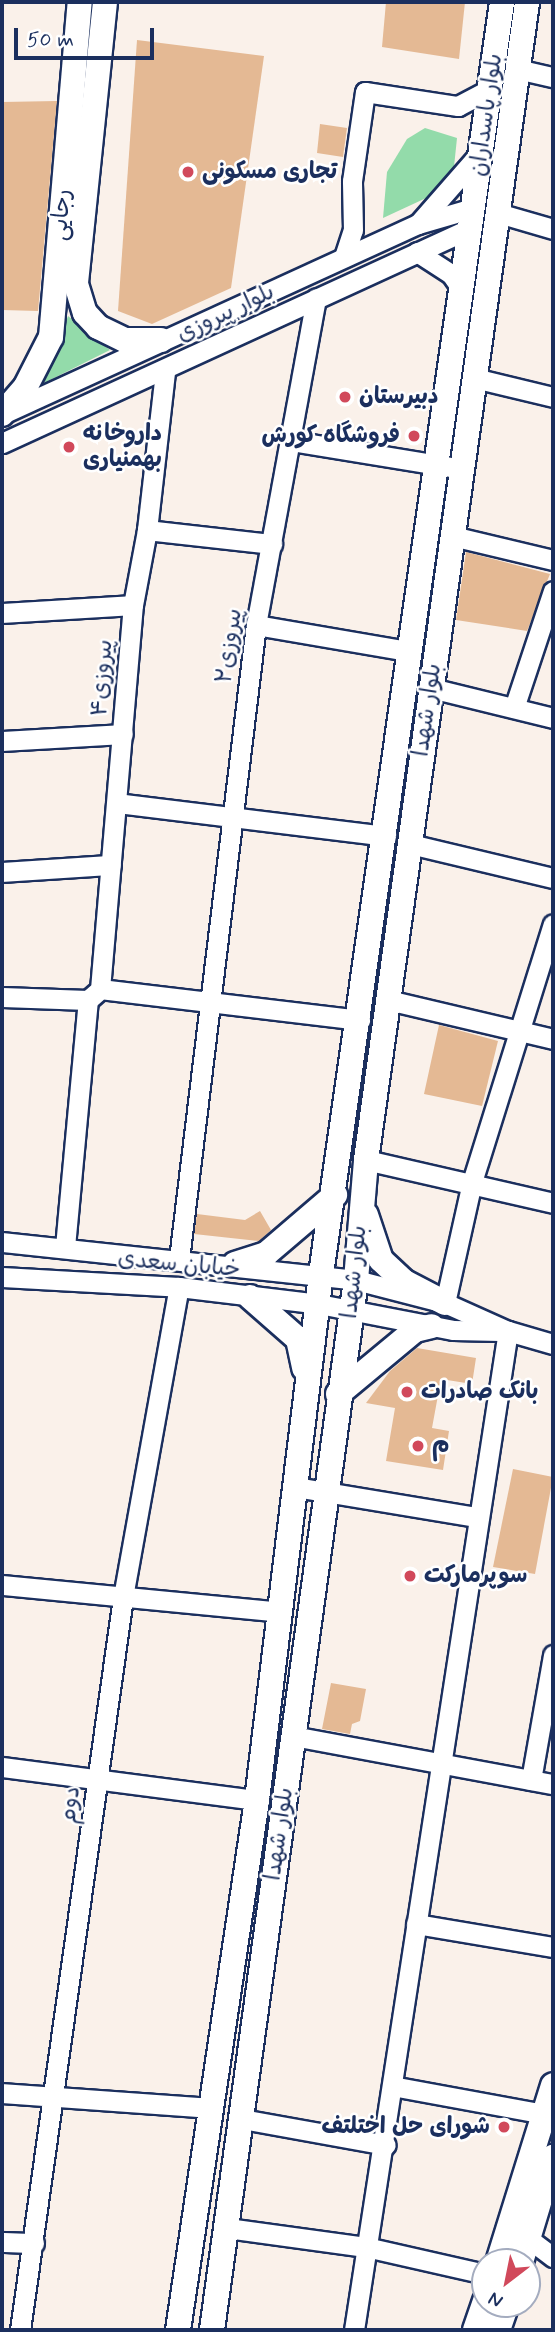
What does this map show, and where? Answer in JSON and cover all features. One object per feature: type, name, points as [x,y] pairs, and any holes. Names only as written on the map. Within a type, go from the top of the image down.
[{"type":"main road","name":"رجایی","points":[[80,2],[77,30],[74,201],[76,284],[85,313],[114,338],[161,340]]},
{"type":"main road","name":"رجایی","points":[[2,414],[26,386],[51,337],[102,34],[105,2]]},
{"type":"main road","name":"بلوار پاسداران","points":[[472,218],[491,89],[508,17],[527,2]]},
{"type":"main road","name":"بلوار پاسداران","points":[[498,214],[517,69],[508,17]]},
{"type":"main road","points":[[77,30],[102,34]]},
{"type":"main road","points":[[472,218],[498,214]]},
{"type":"main road","name":"بلوار شهدا","points":[[178,2330],[257,1800],[321,1274],[335,1195],[386,836],[408,651],[449,467],[474,378],[498,214]]},
{"type":"main road","name":"بلوار شهدا","points":[[212,2330],[338,1394],[356,1280],[366,1160],[452,536],[449,467],[462,290],[472,218]]},
{"type":"main road","points":[[235,1265],[266,1254],[335,1195]]},
{"type":"main road","points":[[362,1204],[381,1259],[405,1282],[445,1303]]},
{"type":"main road","points":[[250,1297],[298,1339],[308,1384]]},
{"type":"main road","points":[[338,1394],[415,1330],[432,1326]]},
{"type":"main road","points":[[502,2248],[553,2085]]},
{"type":"main road","points":[[526,2248],[553,2157]]},
{"type":"street","points":[[517,69],[553,77]]},
{"type":"street","points":[[344,257],[353,230],[352,181],[365,92],[458,106],[491,89]]},
{"type":"street","points":[[418,224],[481,152]]},
{"type":"street","points":[[498,214],[553,229]]},
{"type":"street","name":"بلوار پیروزی","points":[[2,414],[418,224],[472,218]]},
{"type":"street","name":"بلوار پیروزی","points":[[2,443],[165,371],[417,252],[472,218]]},
{"type":"street","points":[[417,252],[451,274],[462,290]]},
{"type":"street","name":"پیروزی۲","points":[[179,1259],[256,625],[292,441],[316,298]]},
{"type":"street","points":[[221,313],[233,338]]},
{"type":"street","name":"پیروزی۴","points":[[65,1247],[111,865],[133,605],[147,530],[165,371]]},
{"type":"street","points":[[474,378],[553,397]]},
{"type":"street","points":[[292,441],[449,467]]},
{"type":"street","points":[[147,530],[272,544]]},
{"type":"street","points":[[452,536],[553,560]]},
{"type":"street","points":[[514,708],[553,591]]},
{"type":"street","points":[[2,613],[133,605]]},
{"type":"street","points":[[256,625],[408,651]]},
{"type":"street","points":[[431,688],[553,718]]},
{"type":"street","points":[[2,741],[123,734]]},
{"type":"street","points":[[117,803],[386,836]]},
{"type":"street","points":[[410,844],[553,878]]},
{"type":"street","points":[[2,872],[111,865]]},
{"type":"street","points":[[445,1303],[472,1182],[553,924]]},
{"type":"street","points":[[2,996],[94,995],[212,1002],[360,1020]]},
{"type":"street","points":[[388,1000],[553,1039]]},
{"type":"street","points":[[366,1160],[472,1182],[553,1203]]},
{"type":"street","name":"خیابان سعدی","points":[[2,1242],[321,1274],[356,1280],[445,1303],[508,1331]]},
{"type":"street","name":"خیابان سعدی","points":[[2,1277],[179,1287],[352,1309],[432,1326],[508,1331]]},
{"type":"street","name":"دوم","points":[[20,2330],[56,2097],[123,1597],[179,1287]]},
{"type":"street","points":[[355,2330],[366,2247],[386,2145],[392,2086],[440,1763],[508,1331],[552,1341]]},
{"type":"street","points":[[295,1487],[477,1517]]},
{"type":"street","points":[[2,1585],[281,1612]]},
{"type":"street","points":[[531,1780],[553,1655]]},
{"type":"street","points":[[293,1737],[553,1784]]},
{"type":"street","points":[[2,1768],[257,1800]]},
{"type":"street","points":[[416,1924],[553,1947]]},
{"type":"street","points":[[392,2086],[544,2114]]},
{"type":"street","points":[[2,2092],[209,2108]]},
{"type":"street","points":[[242,2119],[386,2145]]},
{"type":"street","points":[[227,2228],[366,2247],[471,2271]]},
{"type":"street","points":[[2,2242],[34,2243]]},
{"type":"green space","points":[[425,128],[457,138],[452,186],[383,218],[387,172],[407,139]]},
{"type":"green space","points":[[68,316],[110,350],[44,383]]},
{"type":"building","points":[[386,2],[465,2],[459,59],[382,47]]},
{"type":"building","name":"تجاری مسکونی","points":[[137,40],[264,56],[231,288],[152,324],[118,311]]},
{"type":"building","points":[[57,101],[38,311],[2,310],[2,102]]},
{"type":"building","points":[[320,124],[347,128],[343,157],[317,153]]},
{"type":"building","points":[[466,552],[550,574],[527,631],[456,620]]},
{"type":"building","points":[[439,1025],[498,1041],[482,1106],[424,1094]]},
{"type":"building","points":[[260,1211],[271,1230],[259,1241],[194,1234],[197,1214],[245,1220]]},
{"type":"building","points":[[417,1348],[476,1358],[472,1384],[441,1379],[432,1428],[449,1431],[443,1470],[386,1461],[395,1408],[366,1403],[390,1371]]},
{"type":"building","points":[[513,1469],[553,1477],[535,1574],[493,1567]]},
{"type":"building","points":[[331,1683],[366,1689],[360,1721],[352,1724],[350,1734],[322,1729]]},
{"type":"place","name":"تجاری مسکونی","points":[[188,172]]},
{"type":"place","name":"دبیرستان","points":[[345,397]]},
{"type":"place","name":"فروشگاه کورش","points":[[414,436]]},
{"type":"place","name":"داروخانه بهمنیاری","points":[[69,447]]},
{"type":"place","name":"بانک صادرات","points":[[407,1392]]},
{"type":"place","name":"م","points":[[418,1446]]},
{"type":"place","name":"سوپرمارکت","points":[[410,1576]]},
{"type":"place","name":"شورای حل اختلتف","points":[[504,2127]]}]
